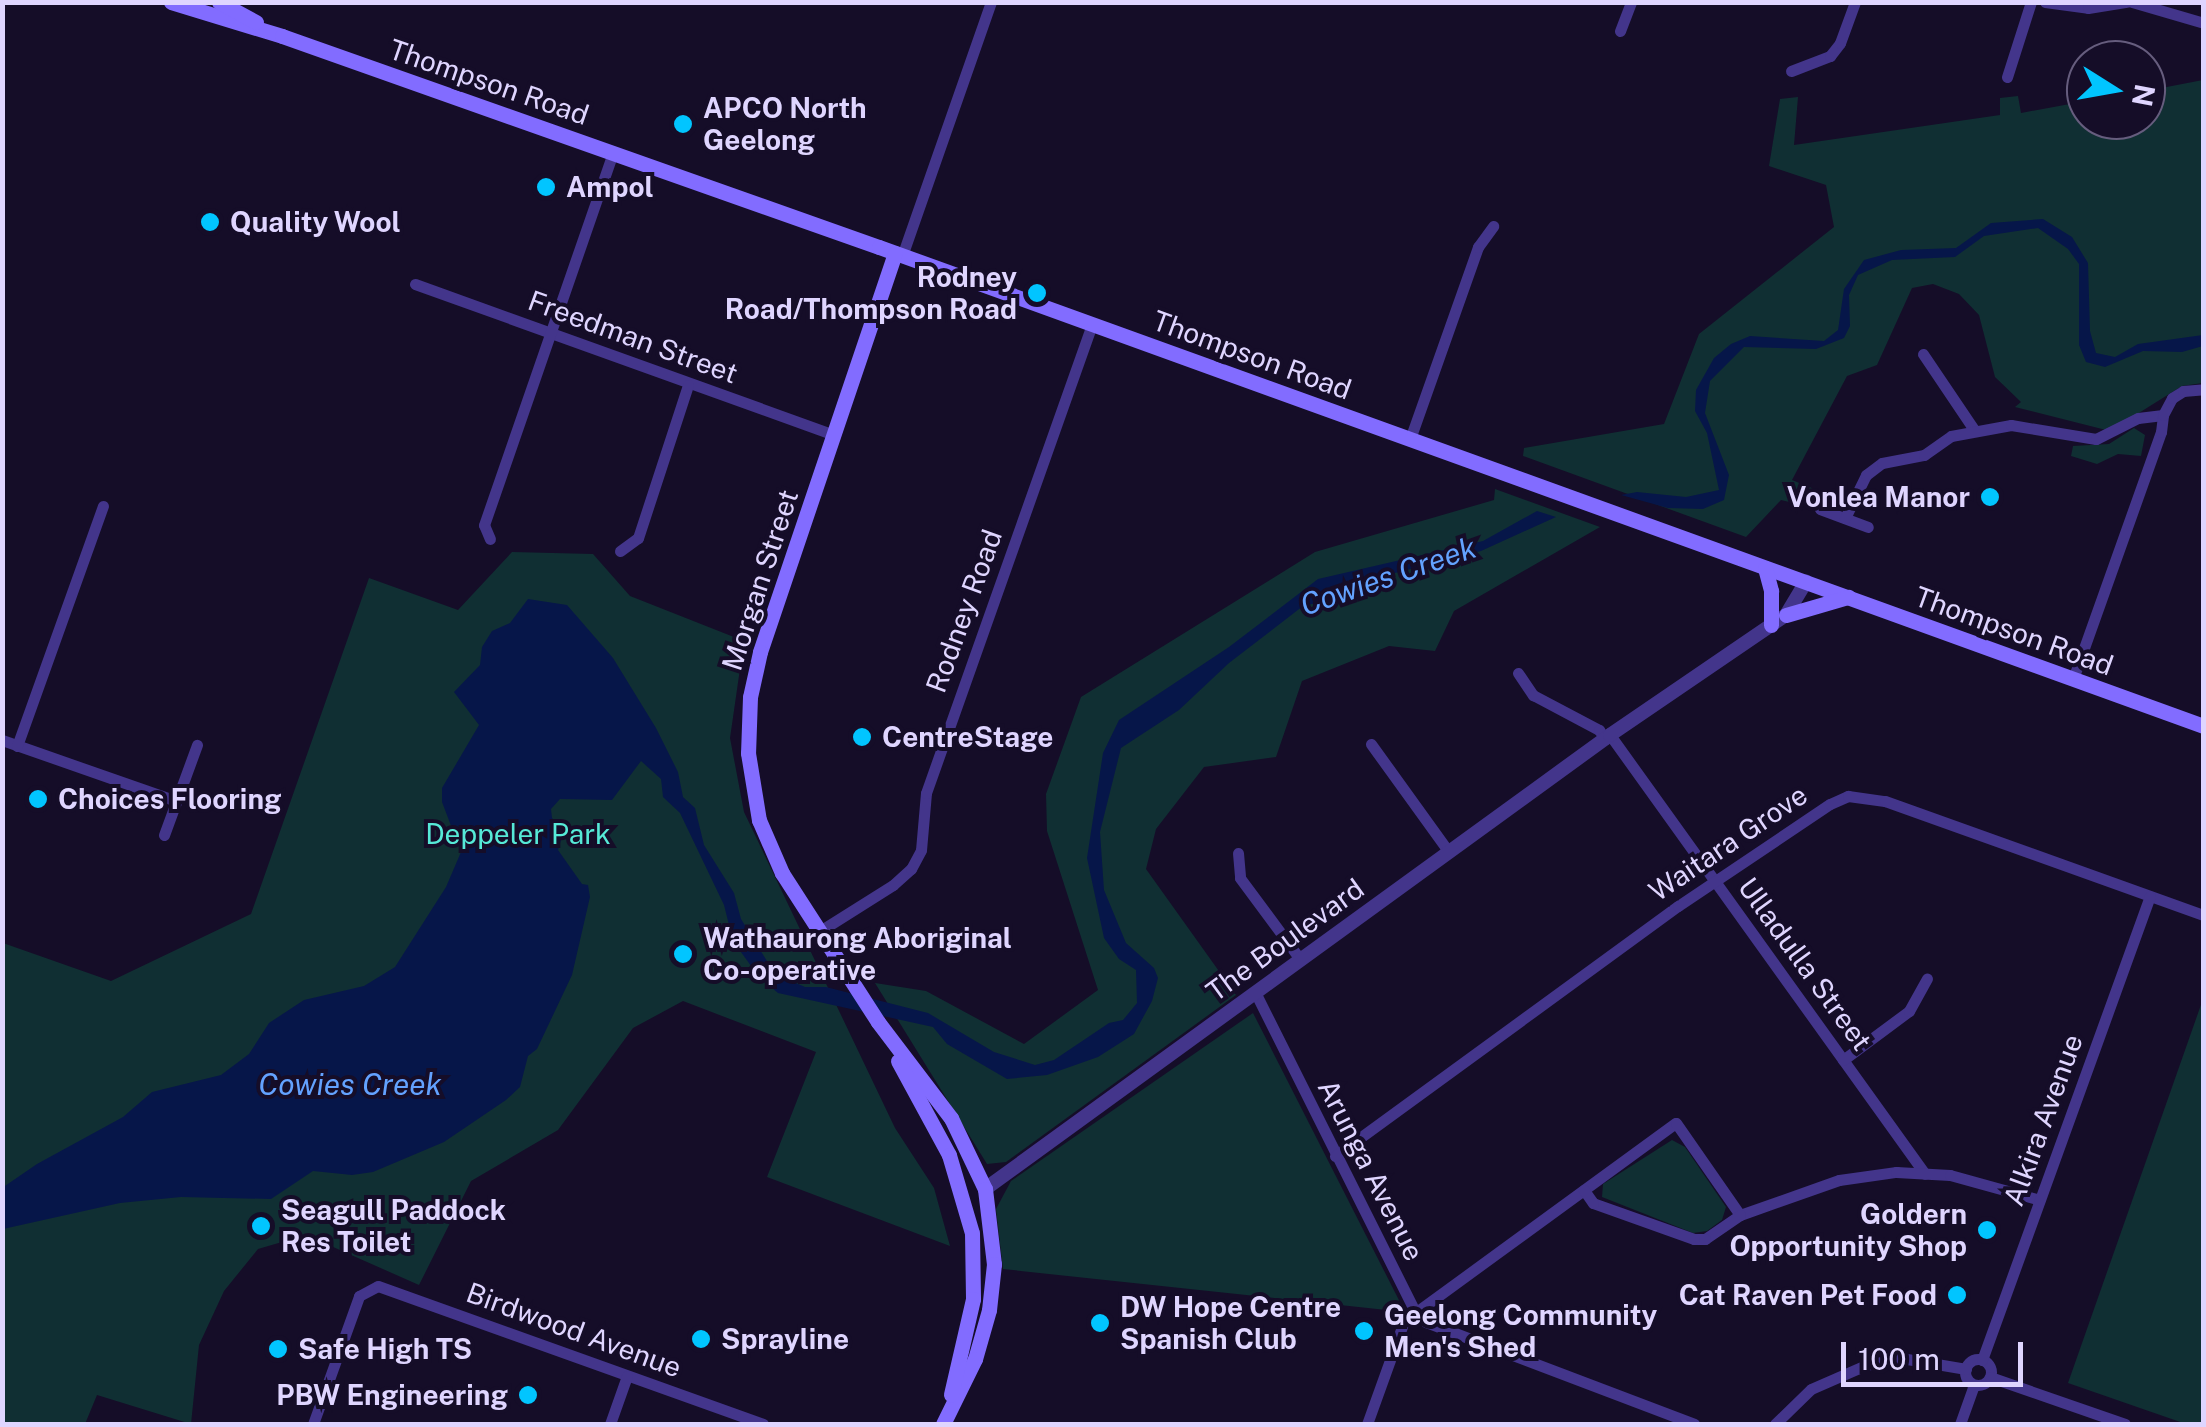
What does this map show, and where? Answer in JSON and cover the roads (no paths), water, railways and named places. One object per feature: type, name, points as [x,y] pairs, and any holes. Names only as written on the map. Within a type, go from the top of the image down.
[{"type":"main road","name":"Thompson Road","points":[[171,2],[282,36],[898,254],[2204,726]]},
{"type":"main road","name":"Thompson Road","points":[[219,2],[282,36]]},
{"type":"main road","name":"Morgan Street","points":[[898,254],[756,668],[747,738],[753,795],[762,830],[782,873],[853,986],[951,1118],[985,1188]]},
{"type":"main road","points":[[1765,568],[1771,591],[1771,625]]},
{"type":"main road","points":[[1786,615],[1848,598]]},
{"type":"main road","name":"Morgan Street","points":[[878,1022],[948,1154],[965,1199]]},
{"type":"main road","points":[[985,1188],[994,1264],[989,1310],[976,1359],[943,1424],[974,1293],[974,1249],[965,1199],[985,1188]]},
{"type":"street","name":"Morgan Street","points":[[898,254],[991,2]]},
{"type":"street","points":[[1620,31],[1630,2]]},
{"type":"street","points":[[1791,71],[1830,56],[1840,43],[1855,2]]},
{"type":"street","points":[[2007,77],[2031,2]]},
{"type":"street","points":[[2045,2],[2088,8],[2129,2],[2202,23]]},
{"type":"street","points":[[490,539],[484,525],[613,153]]},
{"type":"street","points":[[1410,439],[1478,247],[1493,226]]},
{"type":"street","name":"Freedman Street","points":[[415,284],[835,435]]},
{"type":"street","name":"Rodney Road","points":[[820,931],[912,869],[920,850],[926,793],[1092,324]]},
{"type":"street","points":[[1923,354],[1975,430]]},
{"type":"street","points":[[620,552],[638,538],[688,385]]},
{"type":"street","points":[[2072,679],[2161,432],[2163,415],[2172,398],[2183,391],[2204,389]]},
{"type":"street","points":[[1846,518],[1866,475],[1882,463],[1924,455],[1950,436],[2019,426],[2096,438],[2138,418],[2163,415]]},
{"type":"street","points":[[17,746],[103,506]]},
{"type":"street","points":[[1820,509],[1868,526]]},
{"type":"street","name":"The Boulevard","points":[[985,1188],[1607,737],[1786,615],[1806,582]]},
{"type":"street","points":[[1518,673],[1533,695],[1607,737]]},
{"type":"street","name":"Ulladulla Street","points":[[1607,737],[1925,1174]]},
{"type":"street","points":[[2,740],[176,802]]},
{"type":"street","points":[[164,835],[197,744]]},
{"type":"street","points":[[1371,744],[1449,852]]},
{"type":"street","name":"Waitara Grove","points":[[1335,1156],[1715,882],[1848,796],[1885,801],[2204,914]]},
{"type":"street","points":[[1238,853],[1240,878],[1300,960]]},
{"type":"street","name":"Alkira Avenue","points":[[1982,1360],[2150,896]]},
{"type":"street","points":[[1843,1060],[1909,1011],[1927,979]]},
{"type":"street","name":"Arunga Avenue","points":[[1255,992],[1415,1311]]},
{"type":"street","points":[[1367,1424],[1401,1326],[1415,1311],[1676,1120],[1740,1215]]},
{"type":"street","points":[[1584,1190],[1593,1202],[1705,1240],[1740,1215],[1838,1180],[1896,1172],[1967,1179],[2040,1200]]},
{"type":"street","name":"Birdwood Avenue","points":[[313,1424],[359,1296],[378,1286],[762,1424]]},
{"type":"street","points":[[1415,1311],[1439,1330],[1694,1424]]},
{"type":"street","points":[[1775,1424],[1786,1409],[1812,1390],[1866,1365],[1901,1358],[1966,1369]]},
{"type":"street","points":[[1966,1369],[1974,1360],[1982,1360],[1991,1369],[1986,1384],[1974,1385]]},
{"type":"street","points":[[1960,1424],[1974,1385],[1966,1369]]},
{"type":"street","points":[[610,1424],[627,1376]]},
{"type":"street","points":[[1990,1377],[2124,1424]]},
{"type":"water","points":[[2043,219],[2072,237],[2088,263],[2090,331],[2096,353],[2115,357],[2138,344],[2203,335],[2203,346],[2182,352],[2143,351],[2105,367],[2086,362],[2079,345],[2079,264],[2068,249],[2038,228],[1984,236],[1955,257],[1892,260],[1858,275],[1849,295],[1850,326],[1844,338],[1816,349],[1744,347],[1710,381],[1705,413],[1729,475],[1724,500],[1703,509],[1668,508],[1621,495],[1637,492],[1686,497],[1719,490],[1707,433],[1695,411],[1696,390],[1714,358],[1731,344],[1750,336],[1824,341],[1838,330],[1844,289],[1864,260],[1901,250],[1956,248],[1991,223]]},
{"type":"water","name":"Cowies Creek","points":[[1537,511],[1556,517],[1481,551],[1395,573],[1348,596],[1303,606],[1229,663],[1179,710],[1121,748],[1100,832],[1104,890],[1126,943],[1154,968],[1158,978],[1152,1001],[1134,1034],[1098,1057],[1047,1075],[1007,1079],[947,1044],[933,1027],[778,993],[759,977],[733,941],[724,905],[680,813],[663,797],[661,779],[641,761],[612,800],[560,799],[551,809],[552,818],[564,830],[558,850],[582,884],[588,885],[590,897],[572,975],[537,1049],[528,1056],[520,1087],[506,1100],[444,1142],[373,1172],[352,1175],[313,1171],[271,1199],[181,1197],[120,1203],[3,1229],[2,1188],[37,1164],[123,1117],[152,1092],[221,1075],[249,1054],[269,1023],[304,1000],[364,986],[395,967],[446,887],[461,852],[442,802],[442,788],[479,725],[454,692],[480,665],[482,647],[492,631],[510,623],[528,599],[567,605],[613,658],[656,728],[678,772],[683,797],[695,808],[704,845],[734,893],[741,919],[775,974],[805,987],[826,987],[928,1013],[994,1052],[1035,1065],[1054,1060],[1109,1023],[1123,1020],[1137,1003],[1136,970],[1119,959],[1104,938],[1087,858],[1103,753],[1119,720],[1229,647],[1318,579],[1483,541]]},
{"type":"railway","points":[[2,3],[6,2]]},
{"type":"place","name":"APCO North Geelong","points":[[683,124]]},
{"type":"place","name":"Ampol","points":[[546,187]]},
{"type":"place","name":"Quality Wool","points":[[210,222]]},
{"type":"place","name":"Rodney Road/Thompson Road","points":[[1037,293]]},
{"type":"place","name":"Vonlea Manor","points":[[1990,497]]},
{"type":"place","name":"CentreStage","points":[[862,737]]},
{"type":"place","name":"Choices Flooring","points":[[38,799]]},
{"type":"place","name":"Wathaurong Aboriginal Co-operative","points":[[683,954]]},
{"type":"place","name":"Seagull Paddock Res Toilet","points":[[261,1226]]},
{"type":"place","name":"Goldern Opportunity Shop","points":[[1987,1230]]},
{"type":"place","name":"Cat Raven Pet Food","points":[[1957,1295]]},
{"type":"place","name":"DW Hope Centre Spanish Club","points":[[1100,1323]]},
{"type":"place","name":"Geelong Community Men's Shed","points":[[1364,1331]]},
{"type":"place","name":"Sprayline","points":[[701,1339]]},
{"type":"place","name":"Safe High TS","points":[[278,1349]]},
{"type":"place","name":"PBW Engineering","points":[[528,1395]]},
{"type":"park label","name":"Deppeler Park","points":[[518,834]]}]
